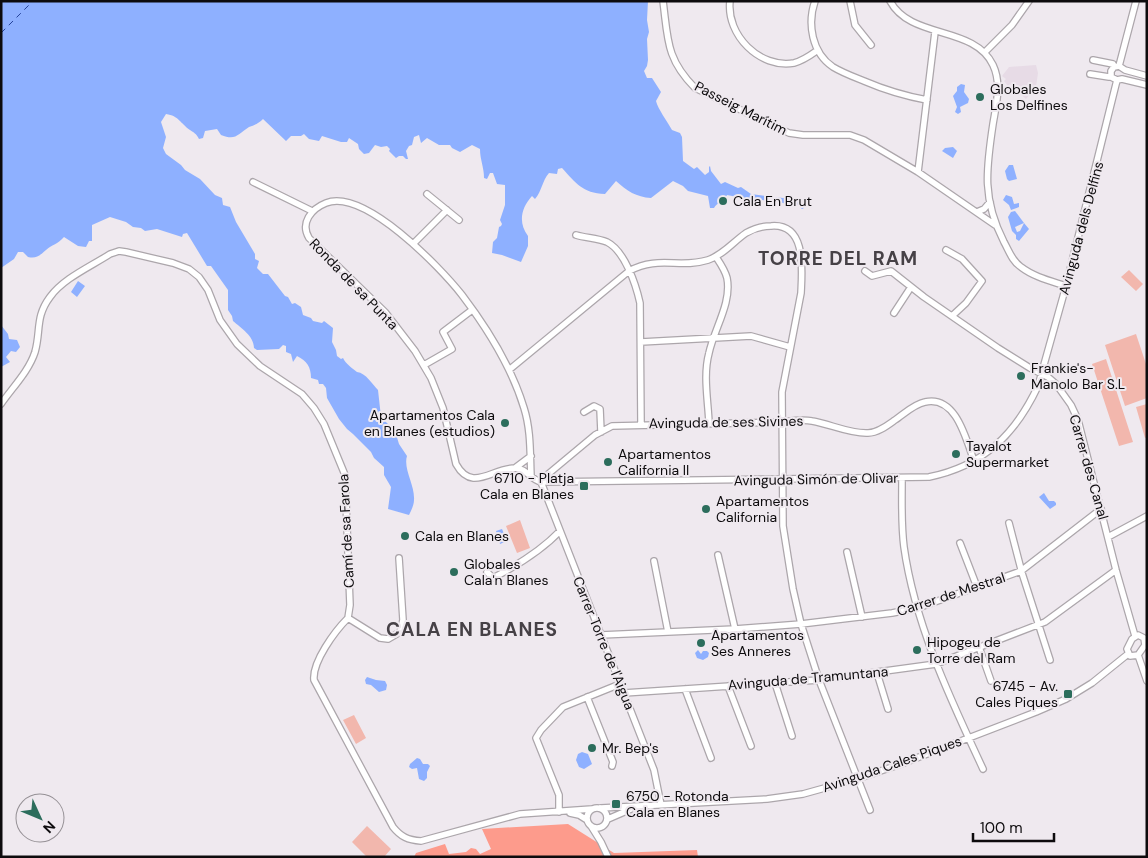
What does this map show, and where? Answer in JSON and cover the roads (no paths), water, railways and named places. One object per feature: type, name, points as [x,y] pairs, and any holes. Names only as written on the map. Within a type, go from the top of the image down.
[{"type":"street","name":"Passeig Marítim","points":[[663,1],[669,46],[675,63],[696,88],[789,133],[803,135],[850,135],[864,140],[918,172],[978,212],[995,226]]},
{"type":"street","points":[[730,1],[729,7],[735,31],[741,41],[748,48],[766,59],[794,63],[805,59],[818,50]]},
{"type":"street","points":[[815,1],[811,22],[812,34],[818,50],[832,66],[885,90],[907,97],[927,100]]},
{"type":"street","points":[[850,1],[855,25],[870,45]]},
{"type":"street","points":[[890,1],[902,16],[935,32],[966,41],[985,52],[993,65],[998,88],[986,166],[995,226],[1011,257],[1019,266],[1031,273],[1066,286]]},
{"type":"street","points":[[985,52],[1012,25],[1029,1]]},
{"type":"street","points":[[1111,76],[1111,71],[1116,66],[1136,1]]},
{"type":"street","points":[[918,172],[935,32]]},
{"type":"street","points":[[1093,60],[1113,64],[1125,70],[1147,76]]},
{"type":"street","points":[[1120,80],[1125,75],[1125,70]]},
{"type":"street","points":[[1090,74],[1109,78],[1111,76],[1120,80],[1147,85]]},
{"type":"street","name":"Avinguda dels Delfins","points":[[1041,374],[1120,80]]},
{"type":"street","points":[[253,182],[312,211],[328,202],[352,203],[379,217],[413,244],[449,280],[472,310],[509,370],[524,408],[529,430],[531,476]]},
{"type":"street","points":[[427,194],[460,220]]},
{"type":"street","points":[[978,212],[984,209],[990,202]]},
{"type":"street","points":[[413,244],[447,210]]},
{"type":"street","name":"Ronda de sa Punta","points":[[312,211],[308,218],[305,232],[309,238],[385,312],[424,366],[443,408],[456,464],[461,473],[468,478],[477,478],[515,468],[530,456]]},
{"type":"street","points":[[509,370],[629,271],[653,262],[693,263],[716,256],[739,238],[756,229],[768,226],[779,226],[794,235],[800,246],[802,277],[801,293],[782,392],[783,526],[793,589],[801,624],[819,680],[870,810]]},
{"type":"street","points":[[576,235],[605,241],[611,245],[617,251],[635,285],[640,303],[641,424]]},
{"type":"street","points":[[946,250],[962,260],[982,281],[966,303],[952,316]]},
{"type":"street","name":"Camí de sa Farola","points":[[1,404],[28,366],[35,352],[38,323],[43,307],[60,285],[110,254],[119,251],[173,263],[189,269],[199,277],[208,290],[220,320],[237,344],[260,366],[302,394],[324,424],[345,475],[350,605],[348,618]]},
{"type":"street","points":[[709,423],[706,372],[708,353],[728,289],[726,276],[716,256]]},
{"type":"street","name":"Carrer des Canal","points":[[864,270],[872,276],[892,271],[911,287],[998,348],[1056,384],[1071,405],[1078,420],[1116,570],[1135,636]]},
{"type":"street","points":[[894,313],[911,287]]},
{"type":"street","points":[[424,366],[452,349],[443,332],[472,310]]},
{"type":"street","points":[[641,342],[751,336],[790,346]]},
{"type":"street","name":"Avinguda Simón de Olivar","points":[[542,482],[902,478],[942,474],[974,461],[996,445],[1018,422],[1031,402],[1041,374]]},
{"type":"street","name":"Avinguda de ses Sivines","points":[[542,482],[547,475],[601,432],[612,426],[810,420],[861,433],[871,433],[887,426],[923,402],[934,401],[953,411],[974,461]]},
{"type":"street","points":[[584,412],[594,406],[600,409],[601,432]]},
{"type":"street","points":[[515,468],[523,470],[535,481],[542,482]]},
{"type":"street","points":[[902,478],[904,548],[918,608],[936,664],[983,769]]},
{"type":"street","name":"Carrer Torre de l'Aigua","points":[[542,482],[654,770],[661,806]]},
{"type":"street","name":"Carrer de Mestral","points":[[601,635],[801,624],[918,608],[1021,571],[1101,510]]},
{"type":"street","points":[[1108,537],[1147,516]]},
{"type":"street","points":[[1009,523],[1021,571],[1050,660]]},
{"type":"street","points":[[487,572],[493,578],[518,564],[542,548],[560,530]]},
{"type":"street","points":[[960,543],[977,587]]},
{"type":"street","points":[[847,552],[862,617]]},
{"type":"street","points":[[718,555],[735,629]]},
{"type":"street","points":[[400,558],[403,620],[400,632],[388,639],[380,638],[348,618],[341,625],[313,673],[314,680],[399,836],[421,841],[520,814],[601,808],[607,813],[607,821],[603,831],[604,847]]},
{"type":"street","points":[[654,561],[668,632]]},
{"type":"street","name":"Avinguda de Tramuntana","points":[[624,692],[819,680],[936,664],[1038,625],[1116,570]]},
{"type":"street","points":[[1142,635],[1146,641],[1143,650],[1138,655],[1133,657],[1128,654],[1127,650],[1130,642],[1135,636],[1142,635]]},
{"type":"street","points":[[979,647],[991,681]]},
{"type":"street","name":"Avinguda Cales Piques","points":[[601,808],[767,799],[803,794],[858,779],[1036,712],[1092,683],[1128,654]]},
{"type":"street","points":[[1138,655],[1147,681]]},
{"type":"street","points":[[877,673],[888,709]]},
{"type":"street","points":[[775,683],[792,736]]},
{"type":"street","points":[[562,812],[559,795],[536,738],[563,707],[620,684]]},
{"type":"street","points":[[728,686],[750,746]]},
{"type":"street","points":[[685,689],[710,758]]},
{"type":"street","points":[[587,697],[613,762],[612,766]]},
{"type":"street","name":"Avinguda Cales Piques","points":[[607,821],[635,807]]},
{"type":"street","points":[[587,820],[588,812],[592,808]]},
{"type":"street","points":[[562,812],[579,815],[587,820],[608,857]]},
{"type":"street","points":[[591,826],[599,828],[607,821]]},
{"type":"water","points":[[1,1],[648,1],[648,60],[644,71],[647,78],[652,78],[661,92],[656,101],[661,111],[672,130],[680,133],[682,137],[683,161],[694,169],[697,167],[705,175],[709,172],[710,166],[711,171],[721,184],[725,182],[738,188],[741,187],[751,194],[783,198],[791,197],[796,199],[804,208],[802,209],[797,204],[791,202],[788,204],[727,195],[714,208],[710,208],[708,196],[688,191],[673,181],[651,198],[632,193],[616,181],[605,194],[597,193],[580,186],[562,168],[558,169],[557,174],[549,173],[535,199],[532,196],[525,205],[522,221],[528,236],[528,246],[521,262],[492,253],[493,242],[497,238],[499,227],[502,224],[500,220],[505,205],[505,185],[497,184],[493,173],[490,173],[487,179],[484,178],[480,149],[472,145],[460,152],[450,145],[439,145],[427,138],[421,143],[419,135],[414,137],[412,145],[406,151],[408,159],[403,156],[396,158],[387,146],[375,145],[369,153],[364,154],[359,149],[358,144],[349,138],[347,142],[341,142],[322,136],[319,141],[309,139],[304,134],[301,136],[291,136],[286,141],[263,119],[234,137],[221,135],[217,129],[205,131],[203,138],[199,139],[196,134],[177,118],[166,114],[161,122],[166,137],[163,148],[166,154],[185,170],[200,179],[215,195],[222,198],[223,205],[230,207],[236,222],[255,254],[255,259],[259,261],[257,268],[263,274],[268,274],[292,304],[295,303],[301,307],[303,315],[311,318],[313,321],[322,323],[324,321],[333,328],[332,342],[337,356],[341,359],[343,358],[357,372],[366,377],[378,390],[381,417],[395,431],[399,444],[407,456],[406,461],[414,494],[414,504],[409,515],[388,509],[391,487],[384,475],[384,467],[339,419],[327,398],[326,388],[323,384],[319,384],[318,380],[311,378],[306,362],[297,356],[293,362],[291,354],[286,352],[286,346],[283,345],[279,349],[257,350],[254,348],[252,340],[233,321],[228,310],[228,290],[211,266],[207,266],[187,233],[183,234],[182,237],[157,229],[145,231],[110,217],[92,225],[92,241],[89,241],[86,247],[78,246],[64,237],[36,257],[28,257],[23,252],[18,252],[14,259],[1,268]]},
{"type":"water","points":[[961,84],[965,85],[964,92],[969,99],[968,103],[960,107],[961,112],[958,114],[955,112],[957,107],[953,96],[957,91],[957,87]]},
{"type":"water","points":[[953,147],[957,151],[953,158],[942,151],[945,148]]},
{"type":"water","points":[[1009,165],[1013,165],[1017,179],[1009,181],[1007,179],[1005,171]]},
{"type":"water","points":[[1006,195],[1012,197],[1014,204],[1019,203],[1019,207],[1011,210],[1009,205],[1003,200]]},
{"type":"water","points":[[1015,211],[1029,229],[1019,241],[1012,231],[1008,217],[1011,212]],"holes":[[[1024,223],[1020,231],[1017,232],[1015,227]]]},
{"type":"water","points":[[78,281],[85,286],[77,297],[71,292]]},
{"type":"water","points":[[1,325],[8,334],[9,339],[17,340],[20,347],[16,352],[11,351],[6,357],[10,362],[1,367]]},
{"type":"water","points":[[1044,493],[1049,501],[1056,503],[1050,509],[1039,497]]},
{"type":"water","points":[[502,529],[507,541],[500,544],[496,531]]},
{"type":"water","points":[[698,650],[701,654],[703,651],[707,651],[709,653],[708,657],[703,660],[697,658],[695,653]]},
{"type":"water","points":[[367,677],[385,681],[387,685],[386,690],[379,692],[371,685],[366,684],[365,680]]},
{"type":"water","points":[[582,752],[588,754],[592,764],[584,769],[579,767],[576,760],[578,754]]},
{"type":"water","points":[[417,758],[423,764],[430,766],[427,778],[424,781],[419,779],[417,768],[412,769],[409,767]]},
{"type":"place","name":"Globales Los Delfines","points":[[980,97]]},
{"type":"place","name":"Cala En Brut","points":[[723,201]]},
{"type":"place","name":"Frankie's- Manolo Bar S.L","points":[[1021,376]]},
{"type":"place","name":"Apartamentos Cala en Blanes (estudios)","points":[[505,423]]},
{"type":"place","name":"Tayalot Supermarket","points":[[956,454]]},
{"type":"place","name":"Apartamentos California II","points":[[608,462]]},
{"type":"place","name":"6710 - Platja Cala en Blanes","points":[[584,486]]},
{"type":"place","name":"Apartamentos California","points":[[706,509]]},
{"type":"place","name":"Cala en Blanes","points":[[405,536]]},
{"type":"place","name":"Globales Cala'n Blanes","points":[[454,572]]},
{"type":"place","name":"Apartamentos Ses Anneres","points":[[701,643]]},
{"type":"place","name":"Hipogeu de Torre del Ram","points":[[917,650]]},
{"type":"place","name":"6745 - Av. Cales Piques","points":[[1068,694]]},
{"type":"place","name":"Mr. Bep's","points":[[592,748]]},
{"type":"place","name":"6750 - Rotonda Cala en Blanes","points":[[616,804]]},
{"type":"district","name":"TORRE DEL RAM","points":[[838,258]]},
{"type":"district","name":"CALA EN BLANES","points":[[472,629]]}]
